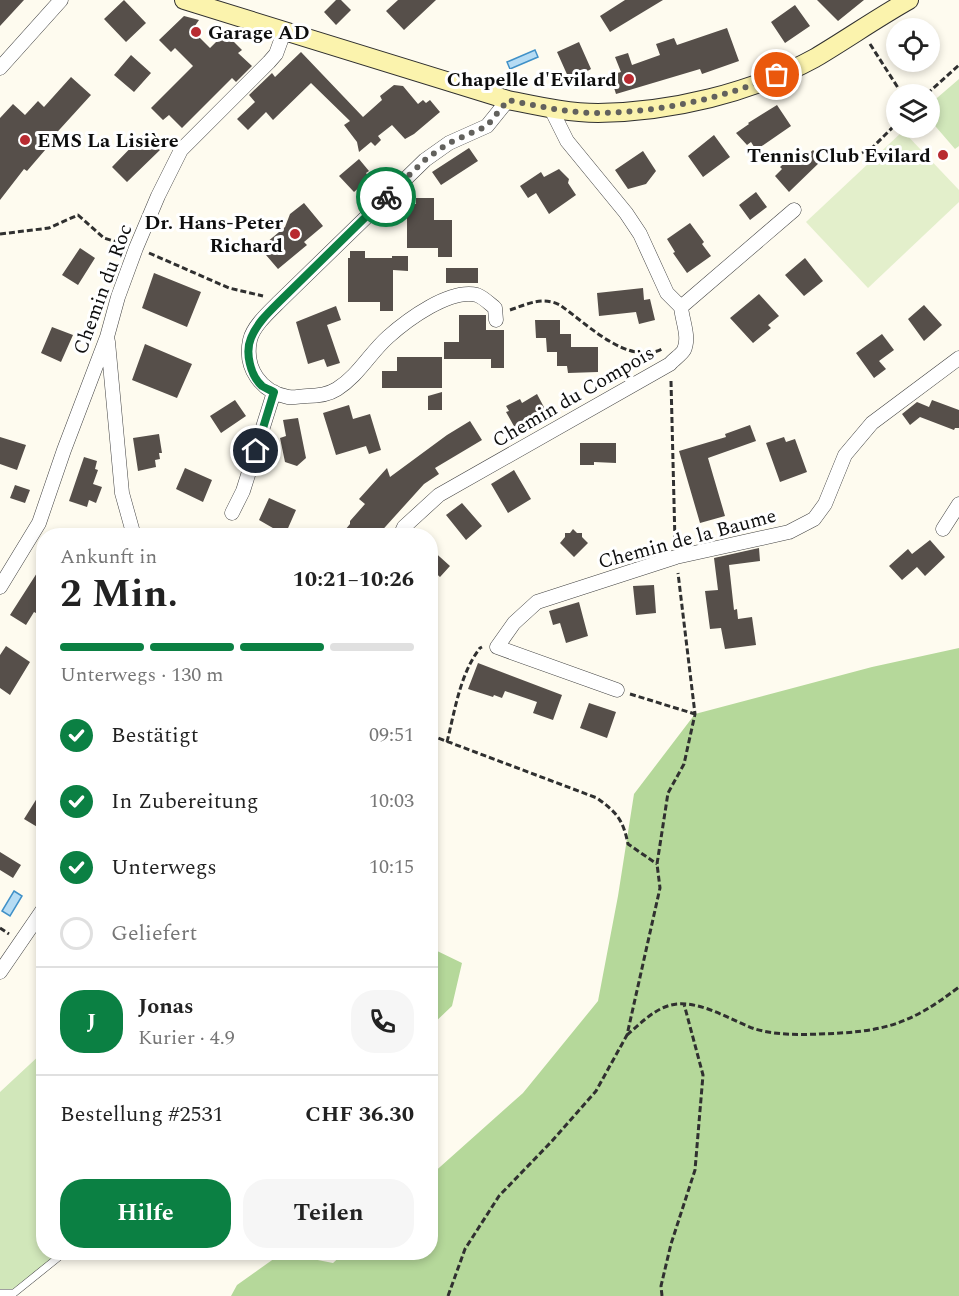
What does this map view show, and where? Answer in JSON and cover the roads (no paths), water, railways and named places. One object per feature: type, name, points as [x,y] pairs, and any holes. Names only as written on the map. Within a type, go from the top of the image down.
[{"type":"street","points":[[0,68],[61,0]]},
{"type":"street","points":[[184,0],[508,100],[551,109],[597,113],[646,110],[692,102],[765,80],[814,58],[901,2]]},
{"type":"street","name":"Chemin du Roc","points":[[0,587],[39,523],[107,337],[118,297],[158,196],[182,150],[276,54],[284,32]]},
{"type":"street","points":[[495,314],[477,295],[454,296],[427,309],[387,337],[360,369],[336,390],[315,396],[289,397],[262,386],[254,375],[249,358],[250,339],[263,319],[280,301],[425,160],[449,143],[487,126],[508,100]]},
{"type":"street","name":"Chemin du Compois","points":[[404,528],[439,495],[670,364],[684,349],[687,333],[682,322],[681,307],[667,293],[640,234],[626,213],[567,141],[551,109]]},
{"type":"street","points":[[681,307],[794,210]]},
{"type":"street","points":[[107,337],[122,493],[132,528]]},
{"type":"street","name":"Chemin de la Baume","points":[[617,690],[497,647],[514,623],[537,602],[676,557],[789,532],[814,519],[825,504],[845,455],[872,423],[959,358]]},
{"type":"street","points":[[232,513],[243,491],[274,392]]},
{"type":"street","points":[[943,529],[959,504]]},
{"type":"street","points":[[0,972],[36,920]]},
{"type":"lane","points":[[0,1293],[14,1293],[55,1260]]},
{"type":"water","points":[[535,50],[538,57],[510,69],[507,62]]},
{"type":"water","points":[[14,891],[22,896],[10,916],[2,911]]},
{"type":"place","name":"Garage AD","points":[[196,32]]},
{"type":"place","name":"Chapelle d'Evilard","points":[[629,79]]},
{"type":"place","name":"EMS La Lisière","points":[[25,140]]},
{"type":"place","name":"Tennis Club Evilard","points":[[943,155]]},
{"type":"place","name":"Dr. Hans-Peter Richard","points":[[295,234]]}]
